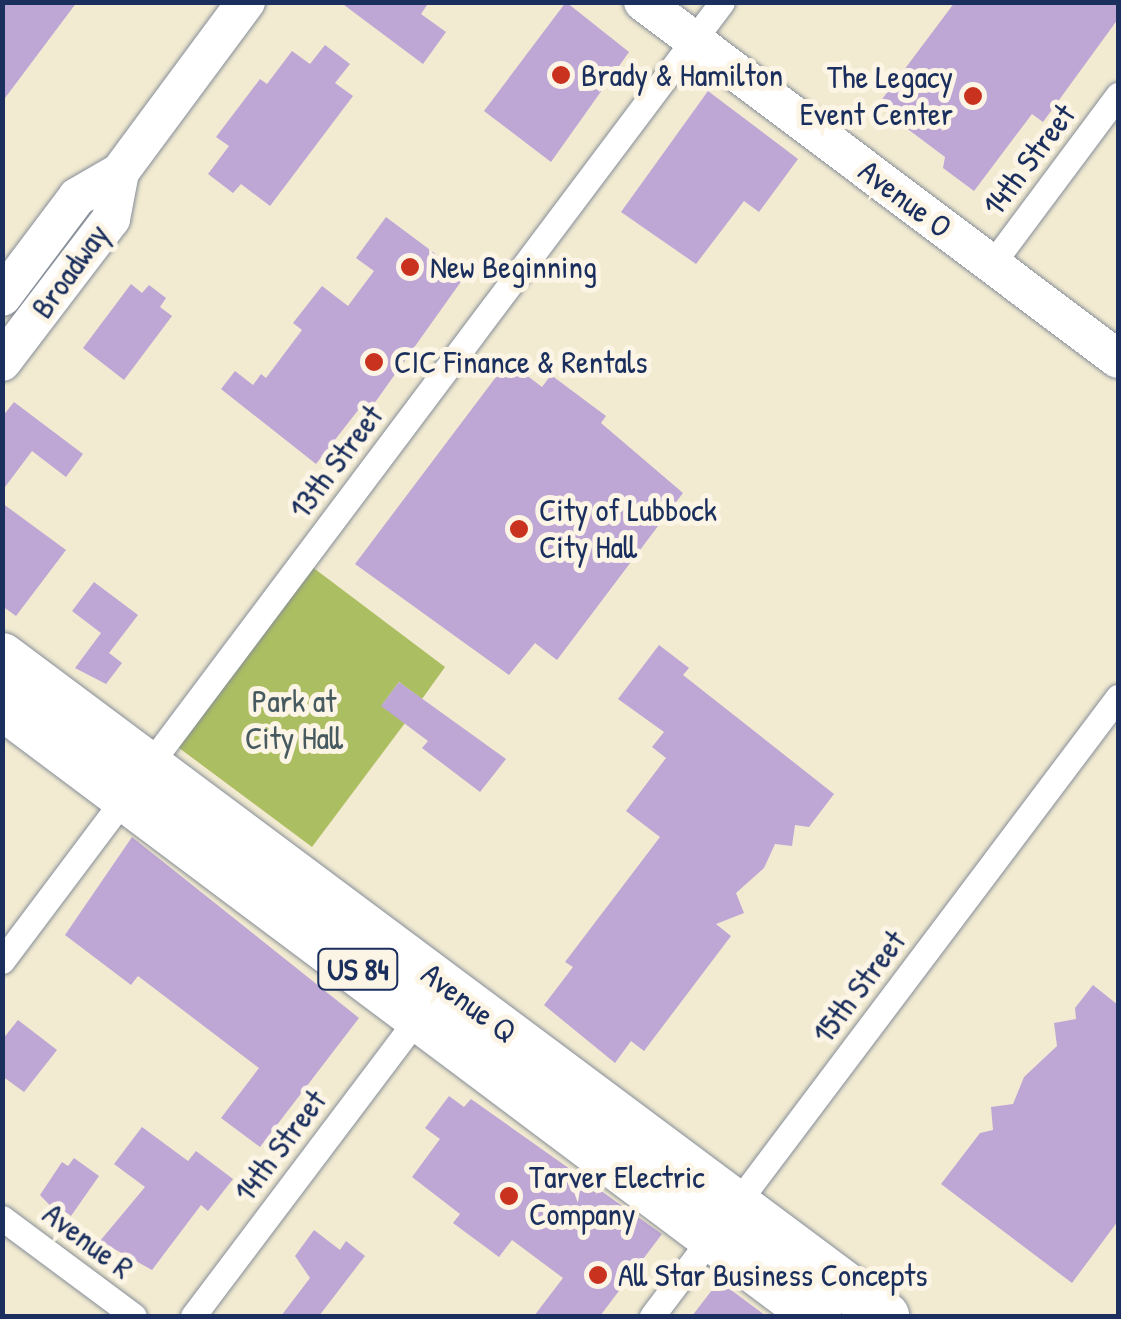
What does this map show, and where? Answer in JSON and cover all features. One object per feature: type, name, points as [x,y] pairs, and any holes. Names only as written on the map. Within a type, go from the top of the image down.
[{"type":"highway","name":"Avenue Q","points":[[2,656],[136,781],[420,1015],[724,1220],[885,1316]]},
{"type":"highway","name":"Avenue Q","points":[[2,706],[136,781],[724,1220],[817,1316]]},
{"type":"main road","name":"Broadway","points":[[2,297],[76,197],[120,172],[246,2]]},
{"type":"main road","name":"Avenue O","points":[[643,2],[1118,359]]},
{"type":"main road","name":"Broadway","points":[[2,362],[110,219],[120,172]]},
{"type":"street","name":"13th Street","points":[[2,960],[722,2]]},
{"type":"street","name":"14th Street","points":[[992,264],[1118,95]]},
{"type":"street","name":"15th Street","points":[[652,1316],[1118,697]]},
{"type":"street","name":"14th Street","points":[[193,1316],[420,1015]]},
{"type":"street","name":"Avenue R","points":[[2,1218],[134,1316]]},
{"type":"green space","name":"Park at City Hall","points":[[303,560],[445,667],[422,699],[399,682],[382,705],[405,723],[312,847],[167,739]]},
{"type":"building","points":[[2,2],[77,2],[2,102]]},
{"type":"building","points":[[340,2],[429,2],[421,14],[446,32],[423,64]]},
{"type":"building","name":"Brady & Hamilton","points":[[566,2],[629,52],[551,162],[484,111]]},
{"type":"building","name":"The Legacy Event Center","points":[[955,2],[1118,2],[1118,19],[1043,122],[1032,114],[974,191],[943,168],[945,157],[877,106]]},
{"type":"building","points":[[325,45],[350,64],[335,83],[353,96],[270,206],[241,184],[233,193],[208,174],[229,146],[216,137],[260,79],[267,84],[292,51],[310,64]]},
{"type":"building","points":[[708,91],[798,159],[759,212],[744,201],[696,264],[621,212]]},
{"type":"building","points":[[386,217],[465,276],[366,415],[359,409],[316,464],[221,389],[235,371],[253,385],[261,374],[266,378],[302,330],[293,323],[322,286],[348,306],[374,271],[356,258]]},
{"type":"building","points":[[131,284],[142,293],[149,285],[166,298],[160,307],[172,316],[124,380],[83,348]]},
{"type":"building","name":"City of Lubbock City Hall","points":[[508,361],[542,387],[551,375],[606,416],[601,423],[683,493],[557,660],[535,643],[509,675],[355,564]]},
{"type":"building","points":[[14,402],[83,454],[66,477],[32,451],[2,491],[2,417]]},
{"type":"building","points":[[2,503],[66,550],[16,616],[2,606]]},
{"type":"building","points":[[94,582],[138,615],[109,653],[122,663],[106,684],[75,668],[101,633],[72,611]]},
{"type":"building","points":[[659,645],[689,668],[683,675],[834,794],[809,827],[795,825],[792,846],[775,844],[764,868],[736,893],[744,913],[716,924],[731,936],[644,1051],[631,1041],[615,1063],[544,1005],[573,967],[565,962],[660,837],[626,811],[666,758],[652,747],[664,732],[618,699]]},
{"type":"building","points":[[399,682],[506,759],[480,792],[422,748],[428,741],[381,706]]},
{"type":"building","points":[[132,837],[359,1018],[260,1147],[221,1118],[259,1068],[138,976],[131,985],[65,935]]},
{"type":"building","points":[[1093,985],[1118,1005],[1118,1221],[1072,1283],[941,1184],[980,1133],[993,1130],[991,1107],[1013,1104],[1024,1077],[1057,1046],[1054,1023],[1076,1019],[1075,1008]]},
{"type":"building","points":[[18,1020],[57,1050],[24,1092],[2,1076],[2,1040]]},
{"type":"building","points":[[449,1096],[464,1107],[471,1099],[662,1234],[600,1316],[534,1316],[563,1278],[512,1240],[499,1257],[453,1223],[460,1214],[412,1177],[440,1139],[425,1128]]},
{"type":"building","points":[[142,1127],[188,1161],[196,1151],[233,1179],[208,1211],[201,1205],[152,1270],[100,1241],[145,1187],[114,1164]]},
{"type":"building","points":[[74,1158],[99,1176],[71,1216],[64,1211],[60,1216],[40,1195],[62,1162],[68,1166]]},
{"type":"building","points":[[314,1230],[340,1250],[346,1241],[365,1256],[319,1316],[281,1316],[310,1278],[295,1256]]},
{"type":"building","points":[[719,1281],[766,1316],[692,1316]]},
{"type":"place","name":"Brady & Hamilton","points":[[561,75]]},
{"type":"place","name":"The Legacy Event Center","points":[[973,96]]},
{"type":"place","name":"New Beginning","points":[[410,267]]},
{"type":"place","name":"CIC Finance & Rentals","points":[[374,362]]},
{"type":"place","name":"City of Lubbock City Hall","points":[[519,529]]},
{"type":"place","name":"Tarver Electric Company","points":[[509,1196]]},
{"type":"place","name":"All Star Business Concepts","points":[[598,1275]]}]
